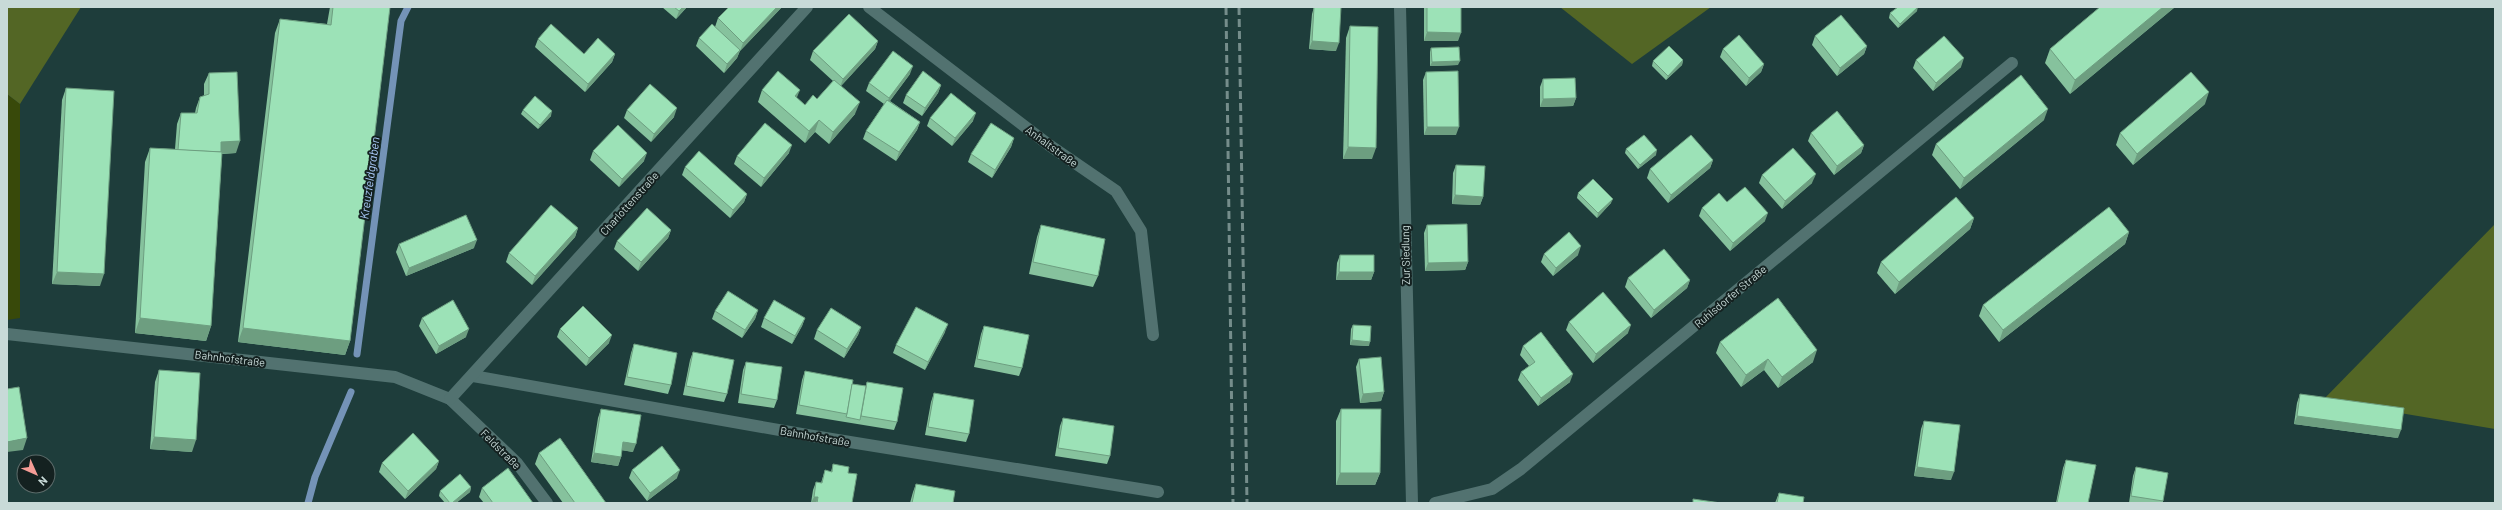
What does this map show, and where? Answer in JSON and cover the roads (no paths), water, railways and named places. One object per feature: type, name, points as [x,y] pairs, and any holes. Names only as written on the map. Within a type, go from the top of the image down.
[{"type":"street","name":"Charlottenstraße","points":[[450,399],[473,376],[807,7]]},
{"type":"street","name":"Anhaltstraße","points":[[869,7],[1049,144],[1116,191],[1141,231],[1153,335]]},
{"type":"street","name":"Zur Siedlung","points":[[1400,7],[1412,503]]},
{"type":"street","name":"Ruhlsdorfer Straße","points":[[1435,503],[1492,488],[1521,469],[2012,63]]},
{"type":"street","name":"Bahnhofstraße","points":[[7,334],[395,377],[450,399]]},
{"type":"street","name":"Bahnhofstraße","points":[[473,376],[813,436],[1158,492]]},
{"type":"street","name":"Feldstraße","points":[[450,399],[517,463],[547,503]]},
{"type":"waterway","name":"Kreuzfeldgraben","points":[[357,354],[401,21],[408,7]]},
{"type":"waterway","name":"Kreuzfeldgraben","points":[[308,503],[315,477],[351,392]]},
{"type":"railway","points":[[1226,7],[1233,503]]},
{"type":"railway","points":[[1239,7],[1247,503]]}]
